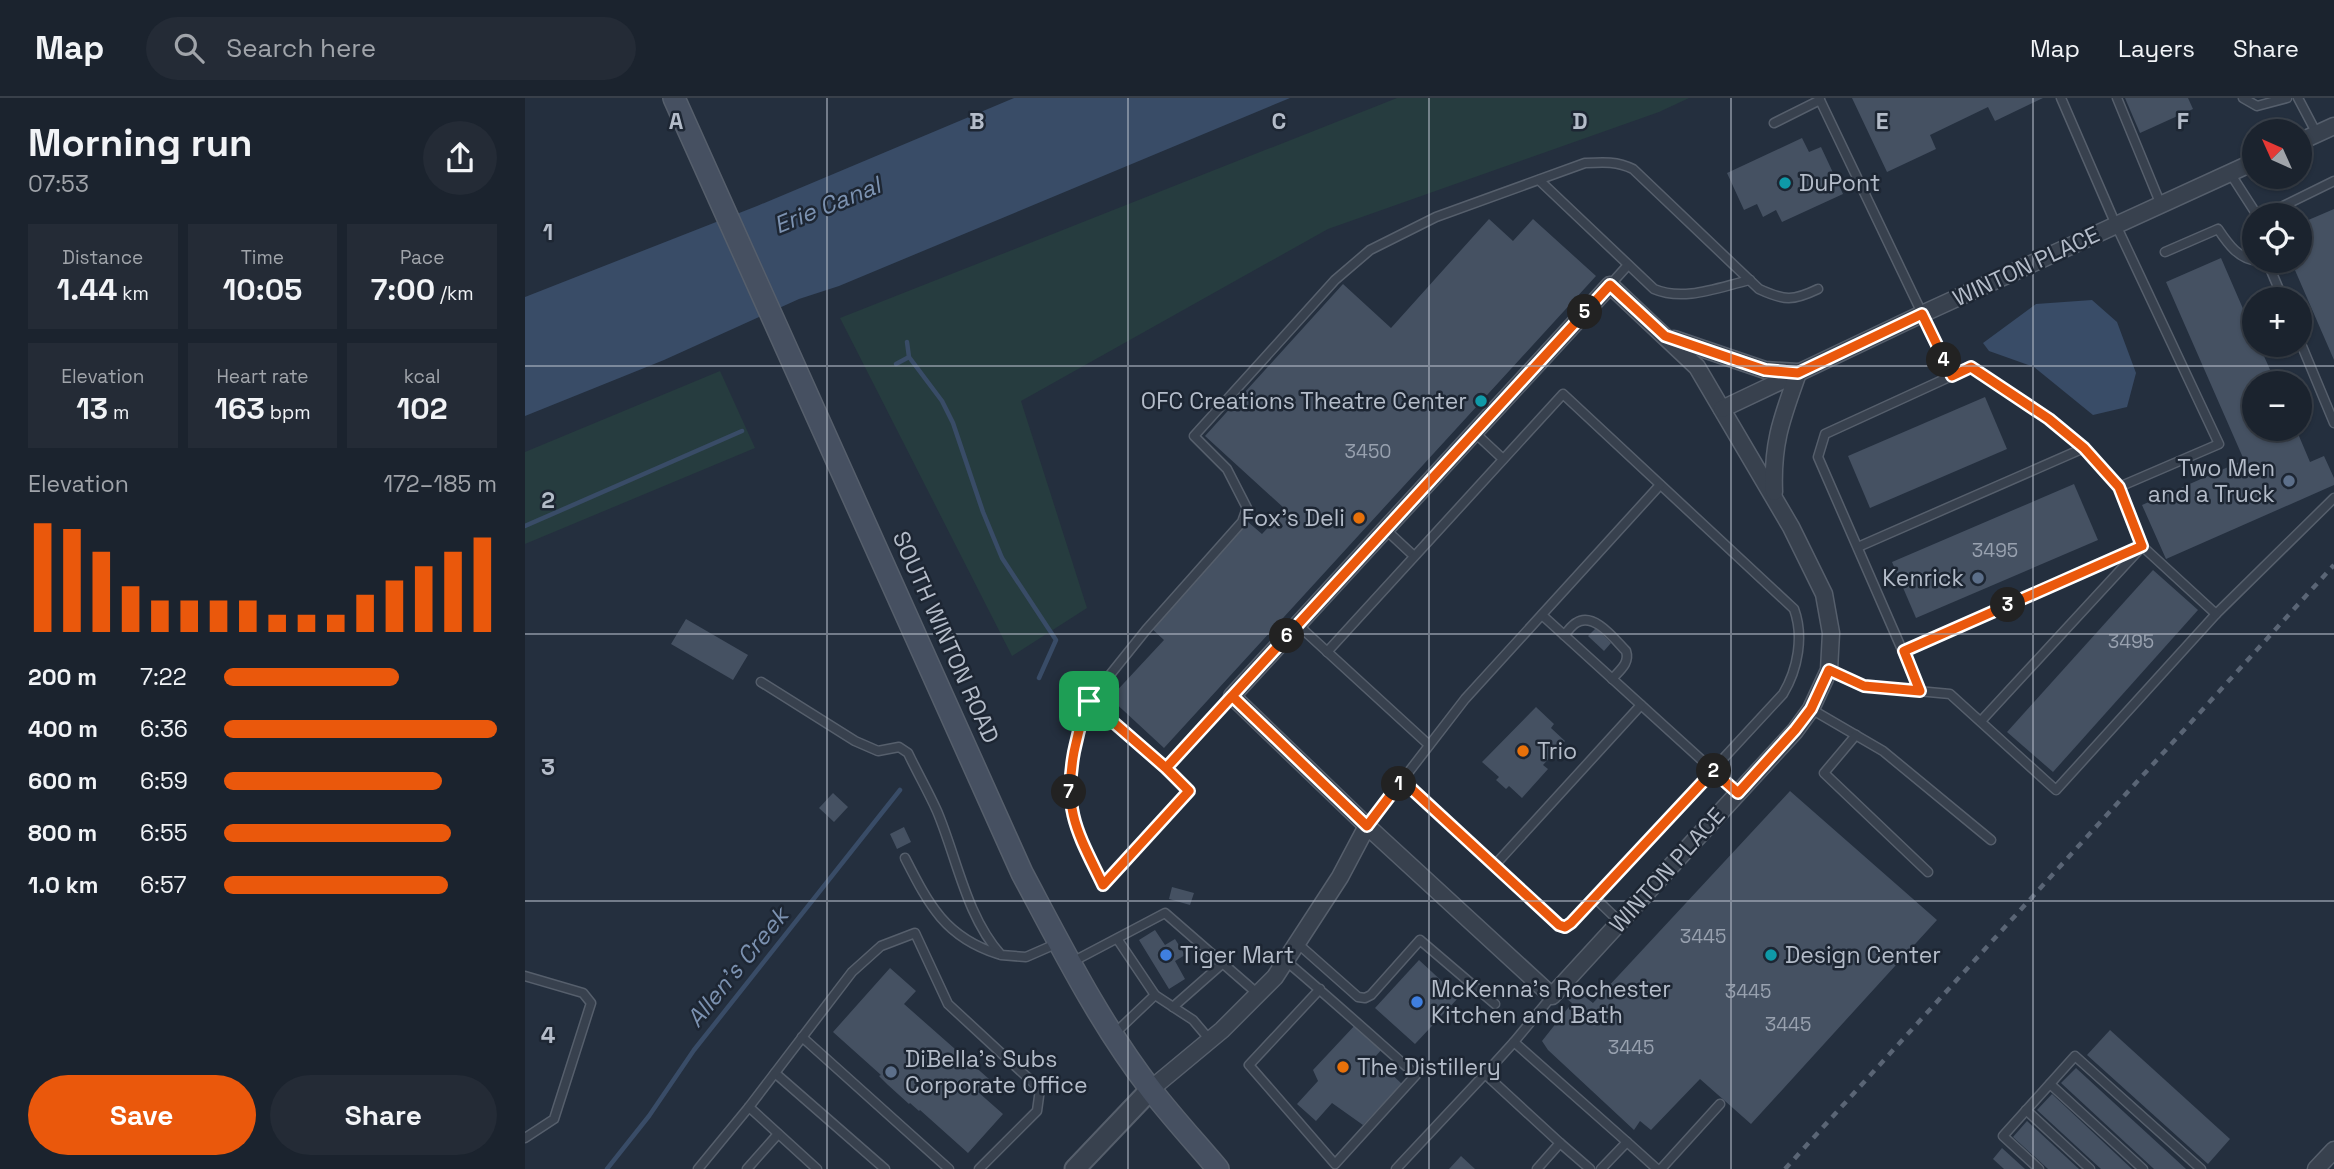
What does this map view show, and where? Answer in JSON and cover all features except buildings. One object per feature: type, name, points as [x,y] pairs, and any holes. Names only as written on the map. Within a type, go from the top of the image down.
[{"type":"main road","name":"SOUTH WINTON ROAD","points":[[674,98],[1023,873],[1069,964],[1151,1089],[1218,1169]]},
{"type":"street","name":"WINTON PLACE","points":[[1722,409],[2242,168]]},
{"type":"street","name":"WINTON PLACE","points":[[1552,996],[1795,730],[1811,709],[1829,670],[1831,633],[1824,594],[1774,497],[1697,366],[1610,285]]},
{"type":"street","points":[[1552,996],[1367,826],[1232,696],[1610,285]]},
{"type":"street","points":[[1665,336],[1765,370],[1798,373],[1776,435],[1774,497]]},
{"type":"street","points":[[1075,1169],[1151,1089],[1210,1040],[1275,977],[1340,877],[1367,826]]},
{"type":"street","points":[[2316,1169],[2334,1150]]},
{"type":"lane","points":[[2061,98],[2116,225],[2218,444],[2119,487]]},
{"type":"lane","points":[[2117,98],[2161,205]]},
{"type":"lane","points":[[2243,98],[2257,106],[2287,98]]},
{"type":"lane","points":[[2298,98],[2328,132]]},
{"type":"lane","points":[[1774,123],[1820,99],[1952,376]]},
{"type":"lane","points":[[1089,701],[1189,791],[1103,885],[1077,830],[1070,808],[1069,781],[1081,718],[1089,701],[1146,630],[1242,522],[1247,508],[1227,469],[1194,436],[1335,280],[1370,250],[1436,217],[1585,163],[1622,163],[1633,169],[1759,289],[1783,299],[1798,298],[1818,289]]},
{"type":"lane","points":[[2230,173],[2249,203]]},
{"type":"lane","points":[[1539,180],[1654,289],[1666,294],[1682,295],[1749,280]]},
{"type":"lane","points":[[2290,203],[2334,181]]},
{"type":"lane","points":[[2165,252],[2218,229],[2242,256]]},
{"type":"lane","points":[[1610,285],[1628,265]]},
{"type":"lane","points":[[2306,357],[2334,423]]},
{"type":"lane","points":[[1920,691],[1818,457],[1825,434],[1971,367],[2049,419],[2084,448],[2119,487],[2142,546],[2216,614]]},
{"type":"lane","points":[[1327,652],[1563,394],[1794,609],[1799,640],[1790,682],[1783,694],[1565,927],[1559,925],[1402,780]]},
{"type":"lane","points":[[1474,432],[1503,458]]},
{"type":"lane","points":[[1858,547],[2084,448]]},
{"type":"lane","points":[[1367,826],[1465,699],[1660,485]]},
{"type":"lane","points":[[1829,670],[1864,686],[1950,694],[2056,790],[2216,614],[2334,498]]},
{"type":"lane","points":[[1385,529],[1414,556]]},
{"type":"lane","points":[[1904,651],[2142,546]]},
{"type":"lane","points":[[1981,721],[2142,546]]},
{"type":"lane","points":[[1542,615],[1738,793]]},
{"type":"lane","points":[[1564,635],[1577,621],[1597,623],[1626,651],[1628,657],[1626,664],[1612,679]]},
{"type":"lane","points":[[1298,625],[1429,746]]},
{"type":"lane","points":[[761,682],[855,741],[878,751],[899,747],[908,752],[937,811],[988,941],[1001,955]]},
{"type":"lane","points":[[1166,768],[1232,696]]},
{"type":"lane","points":[[1494,866],[1641,705]]},
{"type":"lane","points":[[1811,709],[1883,751],[1990,840]]},
{"type":"lane","points":[[1856,735],[1824,774],[1928,872]]},
{"type":"lane","points":[[905,858],[921,890],[946,925],[975,947],[1001,955],[1026,957],[1059,943]]},
{"type":"lane","points":[[1595,898],[1620,922]]},
{"type":"lane","points":[[1069,964],[1165,913],[1258,994]]},
{"type":"lane","points":[[698,1169],[852,972],[881,946],[915,933],[948,1004],[1040,1089],[1037,1111],[979,1169]]},
{"type":"lane","points":[[1118,940],[1155,995],[1193,1020],[1210,1040]]},
{"type":"lane","points":[[1297,943],[1358,997],[1365,998],[1371,995],[1420,940],[1495,1004]]},
{"type":"lane","points":[[1286,961],[1320,989],[1416,1075],[1335,1164],[1249,1065],[1320,989]]},
{"type":"lane","points":[[1173,1007],[1223,963]]},
{"type":"lane","points":[[525,976],[583,993],[591,1003],[554,1119],[525,1138]]},
{"type":"lane","points":[[1114,1034],[1155,995]]},
{"type":"lane","points":[[1396,1169],[1514,1042],[1552,996]]},
{"type":"lane","points":[[802,1037],[946,1168]]},
{"type":"lane","points":[[1514,1042],[1659,1169],[1720,1104]]},
{"type":"lane","points":[[2039,1169],[2003,1136],[2075,1056],[2201,1169]]},
{"type":"lane","points":[[775,1073],[885,1169]]},
{"type":"lane","points":[[1485,1074],[1590,1169]]},
{"type":"lane","points":[[2050,1084],[2143,1169]]},
{"type":"lane","points":[[749,1107],[812,1168]]},
{"type":"lane","points":[[2026,1110],[2090,1169]]},
{"type":"lane","points":[[747,1169],[778,1134]]},
{"type":"lane","points":[[1601,1169],[1627,1142]]},
{"type":"lane","points":[[1537,1169],[1560,1143]]},
{"type":"green space","points":[[1397,98],[1689,98],[1659,112],[1328,229],[1021,401],[1087,608],[1012,656],[840,318]]},
{"type":"green space","points":[[720,371],[755,448],[525,544],[525,452]]},
{"type":"water","name":"Erie Canal","points":[[1014,98],[1290,98],[839,286],[799,299],[664,360],[525,416],[525,297],[757,206]]},
{"type":"water","points":[[2092,300],[2117,322],[2136,373],[2127,407],[2093,415],[2034,367],[1989,351],[1983,343],[2036,304]]},
{"type":"waterway","name":"Allen's Creek","points":[[907,342],[909,357],[942,401],[953,423],[983,512],[1002,558],[1056,640],[1039,678]]},
{"type":"waterway","points":[[896,364],[909,357]]},
{"type":"waterway","points":[[525,526],[742,431]]},
{"type":"waterway","name":"Allen's Creek","points":[[607,1169],[649,1116],[694,1050],[900,790]]},
{"type":"railway","points":[[1785,1169],[2334,565]]},
{"type":"place","name":"DuPont","points":[[1785,183]]},
{"type":"place","name":"OFC Creations Theatre Center","points":[[1481,401]]},
{"type":"place","name":"Two Men and a Truck","points":[[2289,481]]},
{"type":"place","name":"Fox's Deli","points":[[1359,518]]},
{"type":"place","name":"Kenrick","points":[[1978,578]]},
{"type":"place","name":"Trio","points":[[1523,751]]},
{"type":"place","name":"Tiger Mart","points":[[1166,955]]},
{"type":"place","name":"Design Center","points":[[1771,955]]},
{"type":"place","name":"McKenna's Rochester Kitchen and Bath","points":[[1417,1002]]},
{"type":"place","name":"The Distillery","points":[[1343,1067]]},
{"type":"place","name":"DiBella's Subs Corporate Office","points":[[891,1072]]},
{"type":"route","points":[[1089,701],[1081,718],[1069,781],[1070,808],[1077,830],[1103,885],[1189,791],[1166,768],[1610,285],[1665,336],[1765,370],[1798,373],[1922,314],[1952,376],[1971,367],[2049,419],[2084,448],[2119,487],[2142,546],[1904,651],[1920,691],[1864,686],[1829,670],[1811,709],[1738,793],[1713,771],[1565,927],[1559,925],[1402,780],[1367,826],[1232,696],[1166,768],[1089,701]]}]
